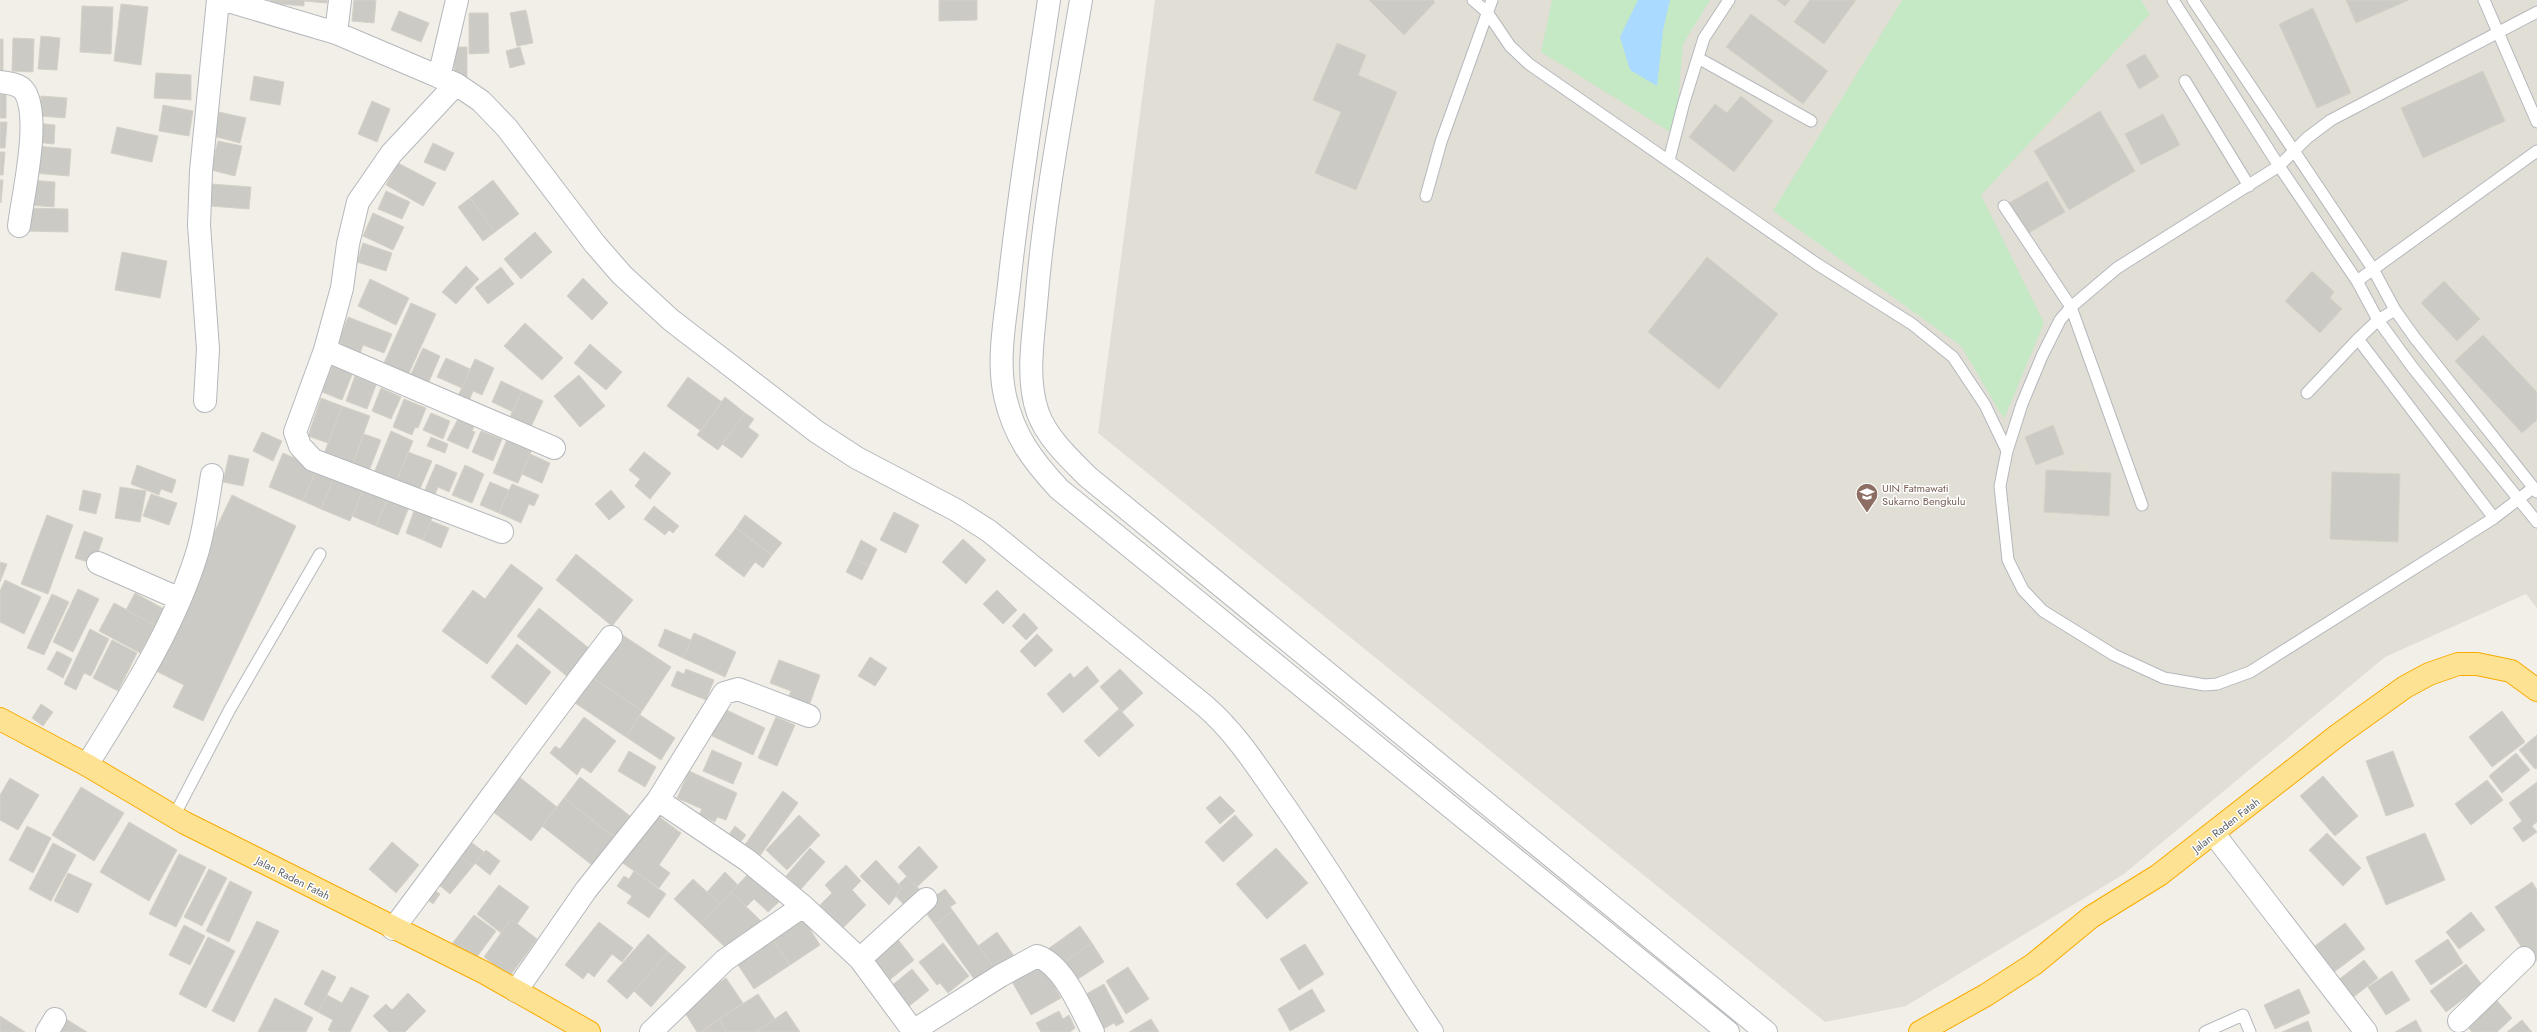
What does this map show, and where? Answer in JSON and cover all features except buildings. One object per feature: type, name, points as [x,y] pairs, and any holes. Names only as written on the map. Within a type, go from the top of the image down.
[{"type":"highway","name":"Jalan Raden Fatah","points":[[1920,1032],[1986,995],[2034,964],[2091,918],[2159,875],[2214,834],[2338,735],[2389,698],[2429,674],[2458,664],[2493,666],[2511,671],[2537,690]]},
{"type":"highway","name":"Jalan Raden Fatah","points":[[0,719],[87,765],[174,816],[516,992],[588,1032]]},
{"type":"street","points":[[205,401],[208,349],[199,225],[201,179],[218,0]]},
{"type":"street","points":[[225,0],[336,33],[470,92],[494,112],[595,244],[622,275],[671,320],[816,432],[857,458],[956,510],[989,531],[1222,721],[1322,858],[1432,1032]]},
{"type":"street","points":[[336,33],[340,0]]},
{"type":"street","points":[[457,0],[447,81],[391,154],[358,202],[350,231],[342,288],[325,350],[295,432],[300,446],[313,460],[502,532]]},
{"type":"street","points":[[1049,0],[1016,217],[1002,352],[1005,395],[1021,441],[1032,459],[1059,489],[1728,1032]]},
{"type":"street","points":[[1081,0],[1041,247],[1032,351],[1034,386],[1038,413],[1050,434],[1066,455],[1088,477],[1766,1032]]},
{"type":"street","points":[[0,82],[12,84],[24,91],[30,105],[32,129],[19,226]]},
{"type":"street","points":[[325,350],[554,448]]},
{"type":"street","points":[[87,765],[138,682],[180,599],[198,550],[206,517],[212,475]]},
{"type":"street","points":[[98,563],[180,599]]},
{"type":"street","points":[[393,929],[486,806],[513,765],[611,637]]},
{"type":"street","points":[[516,992],[586,890],[658,800],[724,693],[729,690],[738,689],[809,716]]},
{"type":"street","points":[[658,800],[747,860],[803,906],[860,959],[913,1032],[1000,976],[1037,956],[1045,958],[1058,972],[1069,987],[1093,1032]]},
{"type":"street","points":[[2214,834],[2366,1032]]},
{"type":"street","points":[[860,959],[926,899]]},
{"type":"street","points":[[651,1032],[702,980],[725,960],[803,906]]},
{"type":"street","points":[[2457,1028],[2524,958]]},
{"type":"street","points":[[1698,1008],[1715,990]]},
{"type":"lane","points":[[1473,0],[1487,12],[1510,46],[1529,64],[1817,264],[1886,306],[1912,324],[1953,357],[1985,405],[2007,451]]},
{"type":"lane","points":[[1426,196],[1441,142],[1492,0]]},
{"type":"lane","points":[[1669,160],[1704,38],[1729,0]]},
{"type":"lane","points":[[2173,0],[2279,166],[2357,282],[2378,320],[2518,500],[2537,522]]},
{"type":"lane","points":[[2193,0],[2293,150],[2373,269],[2395,310],[2535,490],[2518,500],[2494,518],[2250,672],[2217,684],[2183,682],[2164,678],[2114,654],[2043,611],[2023,590],[2008,560],[2003,527],[2000,486],[2007,451],[2022,404],[2042,356],[2060,320],[2071,307],[2117,268],[2279,166],[2293,150],[2331,120],[2498,31],[2537,12]]},
{"type":"lane","points":[[2484,0],[2537,122]]},
{"type":"lane","points":[[1698,58],[1811,121]]},
{"type":"lane","points":[[2185,81],[2249,186]]},
{"type":"lane","points":[[2357,282],[2537,151]]},
{"type":"lane","points":[[2004,206],[2071,307],[2142,505]]},
{"type":"lane","points":[[2307,393],[2378,320],[2395,310]]},
{"type":"lane","points":[[2358,339],[2494,518]]},
{"type":"lane","points":[[174,816],[230,708],[320,554]]},
{"type":"lane","points":[[2205,1032],[2243,1015],[2250,1032]]},
{"type":"shaded area","name":"UIN Fatmawati Sukarno Bengkulu","points":[[1155,0],[2537,0],[2537,608],[2526,594],[2385,657],[2124,874],[1906,1006],[1825,1022],[1098,433]]},
{"type":"green space","points":[[1552,0],[1710,0],[1683,44],[1675,135],[1541,52]]},
{"type":"green space","points":[[1902,0],[2141,0],[2150,14],[1981,195],[2044,323],[2004,419],[1961,346],[1773,211]]},
{"type":"water","points":[[1638,0],[1670,0],[1663,30],[1657,86],[1630,70],[1620,37]]},
{"type":"place","name":"UIN Fatmawati Sukarno Bengkulu","points":[[1867,514]]}]
